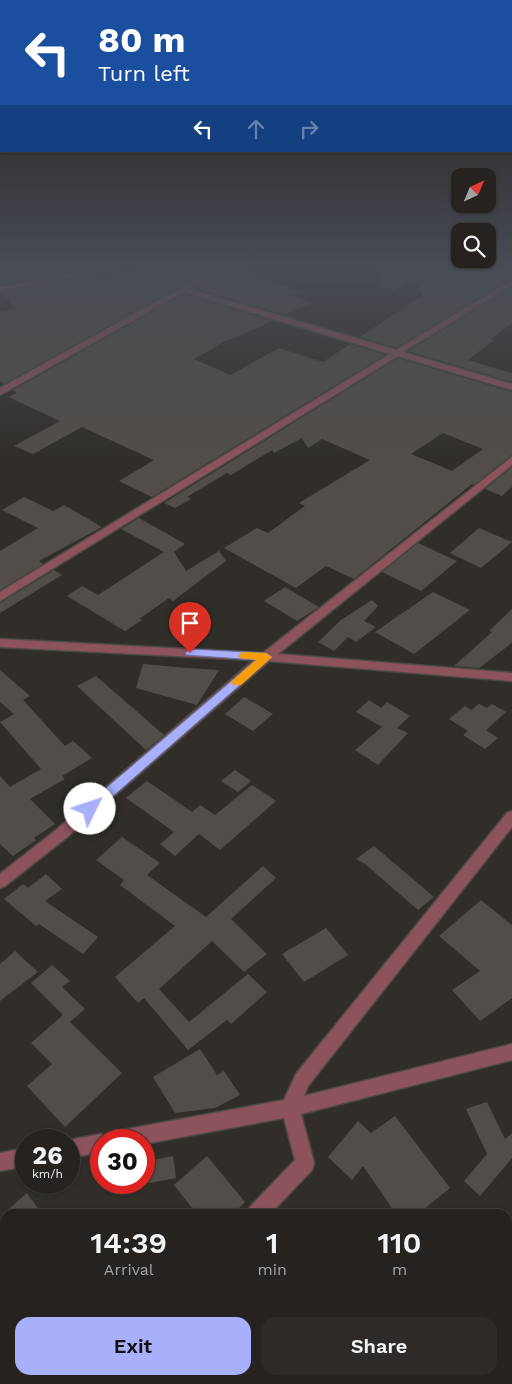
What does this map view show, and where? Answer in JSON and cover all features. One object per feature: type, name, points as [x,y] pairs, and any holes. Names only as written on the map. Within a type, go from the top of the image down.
[{"type":"street","points":[[0,392],[109,332]]},
{"type":"street","points":[[323,332],[512,387]]},
{"type":"street","points":[[0,597],[430,332]]},
{"type":"street","points":[[0,882],[61,834],[266,657],[512,460]]},
{"type":"street","points":[[0,643],[266,657],[512,677]]},
{"type":"street","points":[[262,1209],[305,1163],[290,1108],[302,1080],[512,817]]},
{"type":"street","points":[[155,1133],[290,1108],[512,1052]]},
{"type":"street","points":[[0,1162],[15,1159]]},
{"type":"building","points":[[0,332],[99,332],[4,384],[0,381]]},
{"type":"building","points":[[117,332],[248,332],[224,342],[194,359],[230,375],[279,348],[323,362],[350,344],[385,355],[152,497],[119,481],[154,460],[82,427],[33,454],[14,446],[60,421],[8,397],[17,393],[13,390]]},
{"type":"building","points":[[368,332],[423,332],[396,348],[360,337]]},
{"type":"building","points":[[440,332],[501,332],[491,339],[494,340],[468,360],[512,373],[512,382],[408,351]]},
{"type":"building","points":[[398,358],[512,392],[512,455],[474,485],[472,484],[354,579],[326,566],[296,588],[224,548],[257,528],[268,533],[305,506],[299,503],[370,460],[322,439],[308,448],[302,438],[274,453],[272,450],[231,475],[227,473],[187,497],[191,499],[175,508],[164,503]],"holes":[[[443,433],[483,449],[452,471],[411,454]]]},
{"type":"building","points":[[512,467],[512,487],[502,496],[485,489]]},
{"type":"building","points":[[24,497],[53,511],[64,505],[102,527],[39,561],[43,564],[0,590],[0,551],[38,528],[2,510]]},
{"type":"building","points":[[139,518],[185,544],[174,552],[186,571],[219,551],[226,561],[173,601],[169,598],[125,631],[67,596],[82,586],[98,595],[164,552],[121,529]]},
{"type":"building","points":[[479,528],[512,542],[481,568],[450,553]]},
{"type":"building","points":[[418,543],[457,561],[421,591],[382,572]]},
{"type":"building","points":[[54,570],[62,575],[0,613],[0,603]]},
{"type":"building","points":[[285,587],[319,607],[297,621],[264,601]]},
{"type":"building","points":[[433,592],[470,610],[414,654],[375,632]]},
{"type":"building","points":[[372,600],[378,606],[364,621],[376,627],[356,642],[348,637],[334,651],[318,642],[341,620]]},
{"type":"building","points":[[512,609],[512,643],[479,668],[454,666],[492,632],[489,631]]},
{"type":"building","points":[[143,664],[219,670],[197,705],[136,688]]},
{"type":"building","points":[[0,670],[30,696],[23,700],[65,746],[73,741],[92,758],[62,776],[65,779],[30,799],[55,824],[34,838],[36,840],[13,856],[0,844],[0,776],[10,787],[41,769],[0,722],[14,714],[0,702]]},
{"type":"building","points":[[96,676],[164,735],[146,750],[77,686]]},
{"type":"building","points":[[244,697],[273,714],[253,731],[225,714]]},
{"type":"building","points":[[369,700],[381,708],[387,702],[410,716],[397,728],[408,733],[378,765],[355,750],[382,727],[356,712]]},
{"type":"building","points":[[479,704],[487,708],[492,704],[506,712],[486,730],[498,738],[485,749],[463,735],[468,731],[449,719],[465,706],[471,710]]},
{"type":"building","points":[[235,770],[251,781],[238,792],[221,781]]},
{"type":"building","points":[[147,781],[192,812],[200,805],[215,815],[252,785],[276,801],[220,850],[199,834],[175,856],[160,844],[174,832],[126,798]]},
{"type":"building","points":[[122,837],[160,863],[147,875],[206,917],[263,866],[276,878],[231,919],[267,954],[244,972],[212,941],[159,989],[189,1022],[248,974],[267,992],[231,1024],[227,1020],[188,1050],[144,998],[138,1003],[115,977],[175,926],[120,885],[124,880],[96,860]]},
{"type":"building","points":[[374,846],[434,897],[418,910],[364,863],[356,859]]},
{"type":"building","points":[[46,874],[62,889],[45,901],[98,937],[83,954],[39,924],[36,926],[4,899],[23,884],[28,888]]},
{"type":"building","points":[[481,900],[512,925],[512,998],[480,1021],[452,990],[480,971],[439,936]]},
{"type":"building","points":[[326,928],[348,955],[304,982],[282,954]]},
{"type":"building","points":[[15,951],[38,972],[0,1001],[0,964]]},
{"type":"building","points":[[52,965],[70,981],[62,987],[85,1009],[70,1022],[122,1073],[65,1127],[27,1086],[52,1064],[31,1043],[63,1015],[31,983]]},
{"type":"building","points":[[200,1049],[217,1075],[224,1071],[240,1095],[215,1108],[175,1113],[153,1077]]},
{"type":"building","points":[[487,1102],[505,1139],[512,1133],[512,1158],[480,1196],[464,1181],[487,1154],[466,1109]]},
{"type":"building","points":[[395,1116],[450,1188],[424,1209],[393,1209],[363,1166],[352,1180],[328,1157],[358,1121],[371,1133]]},
{"type":"building","points":[[173,1156],[176,1178],[155,1182],[155,1160]]},
{"type":"building","points":[[207,1156],[245,1202],[238,1209],[193,1209],[174,1185]]},
{"type":"building","points":[[28,1194],[38,1209],[9,1209]]},
{"type":"slow traffic","points":[[237,682],[266,657],[243,656]]},
{"type":"route","points":[[90,809],[266,657],[190,653]]}]
